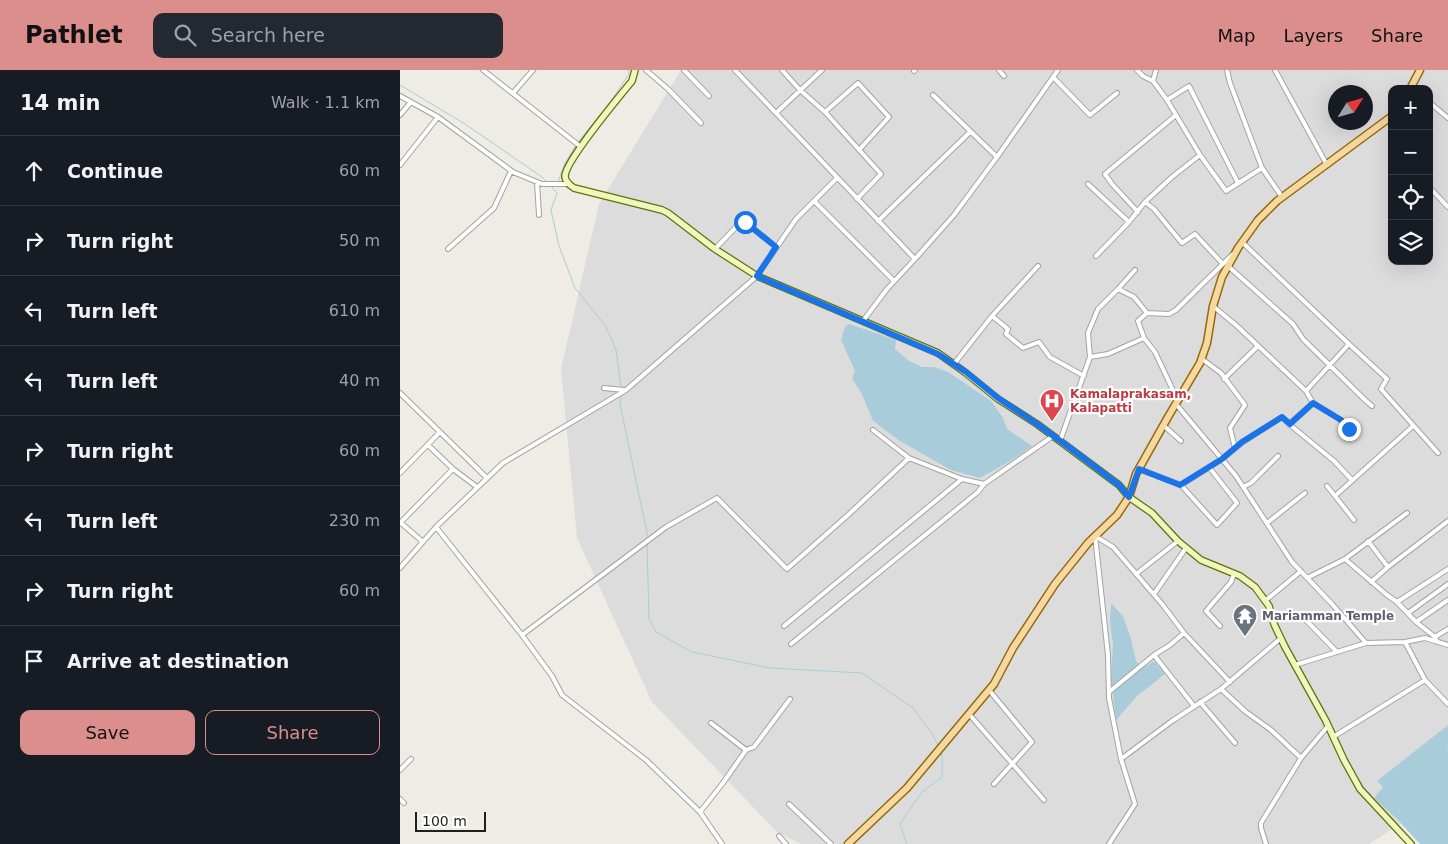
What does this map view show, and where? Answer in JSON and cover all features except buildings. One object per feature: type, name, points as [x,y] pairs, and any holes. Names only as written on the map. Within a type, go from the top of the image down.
[{"type":"main road","points":[[1413,85],[1420,70]]},
{"type":"main road","points":[[635,71],[632,81],[578,145],[565,175],[566,184],[574,188],[662,210],[715,249],[757,276],[938,354],[966,372],[998,398],[1119,485],[1129,497],[1152,513],[1178,541],[1201,560],[1240,576],[1255,587],[1268,606],[1280,638],[1360,789],[1411,844]]},
{"type":"main road","points":[[848,844],[908,788],[970,714],[994,684],[1013,648],[1055,584],[1095,536],[1117,515],[1129,497],[1139,469],[1202,359],[1208,343],[1213,306],[1225,265],[1258,220],[1282,197],[1388,118]]},
{"type":"street","points":[[483,70],[578,145]]},
{"type":"street","points":[[513,94],[533,70]]},
{"type":"street","points":[[635,71],[642,70]]},
{"type":"street","points":[[646,70],[658,79],[701,123]]},
{"type":"street","points":[[684,70],[709,96]]},
{"type":"street","points":[[735,70],[915,259]]},
{"type":"street","points":[[782,70],[800,90],[825,112],[881,174],[857,198]]},
{"type":"street","points":[[776,113],[822,70]]},
{"type":"street","points":[[999,70],[1004,76]]},
{"type":"street","points":[[862,321],[894,281],[954,215],[998,157],[1058,70]]},
{"type":"street","points":[[1137,70],[1143,76],[1153,81],[1167,100],[1200,155],[1226,191],[1262,168]]},
{"type":"street","points":[[1153,81],[1156,72],[1161,70]]},
{"type":"street","points":[[1227,70],[1230,83],[1262,168],[1282,197]]},
{"type":"street","points":[[1275,70],[1327,164]]},
{"type":"street","points":[[1053,77],[1090,115],[1117,93]]},
{"type":"street","points":[[825,112],[858,83],[889,117],[859,150]]},
{"type":"street","points":[[1167,100],[1189,86],[1238,182]]},
{"type":"street","points":[[933,95],[998,157]]},
{"type":"street","points":[[400,96],[438,117],[511,171],[542,184],[566,184]]},
{"type":"street","points":[[400,115],[411,102]]},
{"type":"street","points":[[1433,105],[1448,118]]},
{"type":"street","points":[[1138,212],[1105,174],[1176,115]]},
{"type":"street","points":[[400,165],[438,117]]},
{"type":"street","points":[[878,221],[970,132]]},
{"type":"street","points":[[1096,256],[1129,222],[1145,202],[1200,155]]},
{"type":"street","points":[[448,249],[494,208],[511,171]]},
{"type":"street","points":[[400,568],[436,528],[503,462],[625,390],[757,276],[796,218],[837,178]]},
{"type":"street","points":[[537,182],[540,215]]},
{"type":"street","points":[[1088,184],[1129,222]]},
{"type":"street","points":[[1433,192],[1447,204]]},
{"type":"street","points":[[814,201],[894,281]]},
{"type":"street","points":[[1145,202],[1154,209],[1182,243],[1194,234],[1225,265],[1293,324],[1303,339],[1372,406]]},
{"type":"street","points":[[715,249],[739,224],[745,222],[776,247]]},
{"type":"street","points":[[1242,242],[1386,379],[1381,389],[1438,453]]},
{"type":"street","points":[[1225,265],[1176,310],[1169,314],[1147,313],[1138,321],[1144,338],[1156,352],[1177,402],[1243,487],[1292,562],[1366,643]]},
{"type":"street","points":[[954,364],[992,316],[1038,266]]},
{"type":"street","points":[[1060,441],[1090,357],[1088,333],[1098,309],[1135,270]]},
{"type":"street","points":[[1118,289],[1134,297],[1147,313]]},
{"type":"street","points":[[1213,306],[1238,326],[1306,391],[1313,403],[1341,420],[1349,429]]},
{"type":"street","points":[[992,316],[1008,330],[1006,334],[1023,348],[1039,342],[1050,357],[1084,376]]},
{"type":"street","points":[[1090,357],[1108,354],[1144,338]]},
{"type":"street","points":[[1306,391],[1348,344]]},
{"type":"street","points":[[1224,378],[1258,346]]},
{"type":"street","points":[[1202,359],[1221,374],[1245,405],[1230,428],[1235,448]]},
{"type":"street","points":[[604,388],[625,390]]},
{"type":"street","points":[[400,393],[487,478]]},
{"type":"street","points":[[1290,424],[1313,403]]},
{"type":"street","points":[[1180,485],[1222,459],[1235,448],[1282,417],[1334,461],[1352,480]]},
{"type":"street","points":[[1163,425],[1181,441]]},
{"type":"street","points":[[1334,496],[1413,426]]},
{"type":"street","points":[[873,430],[910,458],[962,479],[984,484]]},
{"type":"street","points":[[400,473],[440,432]]},
{"type":"street","points":[[791,644],[978,492],[984,484],[1053,436]]},
{"type":"street","points":[[428,444],[453,469],[477,488]]},
{"type":"street","points":[[1243,487],[1251,483],[1278,456]]},
{"type":"street","points":[[522,635],[666,527],[717,498],[787,569],[910,458]]},
{"type":"street","points":[[1139,469],[1180,485],[1217,525],[1238,503],[1209,467]]},
{"type":"street","points":[[423,542],[400,522],[453,469]]},
{"type":"street","points":[[784,626],[962,479]]},
{"type":"street","points":[[1327,486],[1354,520]]},
{"type":"street","points":[[1267,523],[1305,493]]},
{"type":"street","points":[[1307,578],[1345,559],[1407,513]]},
{"type":"street","points":[[1371,582],[1448,522]]},
{"type":"street","points":[[436,528],[522,635],[552,676],[562,695],[646,760],[700,812],[722,844]]},
{"type":"street","points":[[1095,536],[1113,548],[1154,594],[1184,633],[1230,682]]},
{"type":"street","points":[[1095,536],[1108,655],[1109,693],[1121,759],[1135,804],[1109,844]]},
{"type":"street","points":[[1136,574],[1178,541]]},
{"type":"street","points":[[1368,542],[1388,567]]},
{"type":"street","points":[[1154,594],[1186,548]]},
{"type":"street","points":[[1345,559],[1397,602],[1436,640]]},
{"type":"street","points":[[1397,602],[1448,569]]},
{"type":"street","points":[[1265,601],[1301,571]]},
{"type":"street","points":[[1220,626],[1206,611],[1232,582],[1234,574]]},
{"type":"street","points":[[1408,613],[1448,584]]},
{"type":"street","points":[[1416,622],[1448,600]]},
{"type":"street","points":[[1301,615],[1337,652]]},
{"type":"street","points":[[1436,640],[1448,629]]},
{"type":"street","points":[[1109,693],[1154,655],[1184,633]]},
{"type":"street","points":[[1121,759],[1172,720],[1222,689],[1280,638]]},
{"type":"street","points":[[1295,665],[1366,643],[1405,642],[1426,638],[1448,645]]},
{"type":"street","points":[[1405,642],[1425,680],[1448,704]]},
{"type":"street","points":[[1154,655],[1194,706]]},
{"type":"street","points":[[1334,737],[1425,680]]},
{"type":"street","points":[[1222,689],[1246,712],[1271,730],[1301,758]]},
{"type":"street","points":[[989,690],[1032,742],[994,784]]},
{"type":"street","points":[[700,812],[746,750],[754,747],[790,699]]},
{"type":"street","points":[[1200,702],[1236,743]]},
{"type":"street","points":[[970,714],[1044,800]]},
{"type":"street","points":[[712,723],[746,750]]},
{"type":"street","points":[[1266,844],[1261,823],[1301,758],[1328,726]]},
{"type":"street","points":[[400,770],[411,759]]},
{"type":"street","points":[[400,799],[404,803]]},
{"type":"street","points":[[789,804],[831,844]]},
{"type":"street","points":[[779,836],[786,844]]},
{"type":"shaded area","points":[[681,70],[1448,70],[1448,791],[1445,795],[1369,844],[801,844],[777,832],[652,702],[577,538],[561,369],[599,204]]},
{"type":"water","points":[[849,324],[896,340],[895,349],[909,361],[922,367],[934,367],[948,372],[991,401],[1003,418],[1007,429],[1032,446],[980,478],[951,470],[900,441],[873,421],[861,392],[852,379],[855,371],[841,340],[845,327]]},
{"type":"water","points":[[1111,603],[1123,616],[1136,661],[1143,668],[1154,661],[1165,674],[1137,696],[1116,720],[1111,678],[1113,645],[1110,622]]},
{"type":"water","points":[[1448,725],[1448,844],[1420,844],[1374,798],[1383,787],[1377,781]]},
{"type":"waterway","points":[[578,142],[606,108],[629,74],[628,70]]},
{"type":"waterway","points":[[400,85],[465,124],[547,182]]},
{"type":"waterway","points":[[558,182],[565,163],[576,145]]},
{"type":"waterway","points":[[550,185],[557,193],[551,210],[559,246],[575,288],[605,325],[616,350],[621,387]]},
{"type":"waterway","points":[[622,394],[620,404],[647,539]]},
{"type":"waterway","points":[[647,543],[649,619],[656,632],[692,652],[770,668],[862,673],[913,708],[933,735],[938,746]]},
{"type":"waterway","points":[[907,844],[900,824],[922,792],[942,777],[941,752]]},
{"type":"place","name":"Kamalaprakasam, Kalapatti","points":[[1052,422]]},
{"type":"place","name":"Mariamman Temple","points":[[1245,637]]},
{"type":"route","points":[[745,222],[776,247],[757,276],[938,354],[966,372],[998,398],[1070,448],[1119,485],[1129,497],[1139,469],[1180,485],[1222,459],[1242,442],[1282,417],[1290,424],[1313,403],[1341,420],[1349,429]]}]
